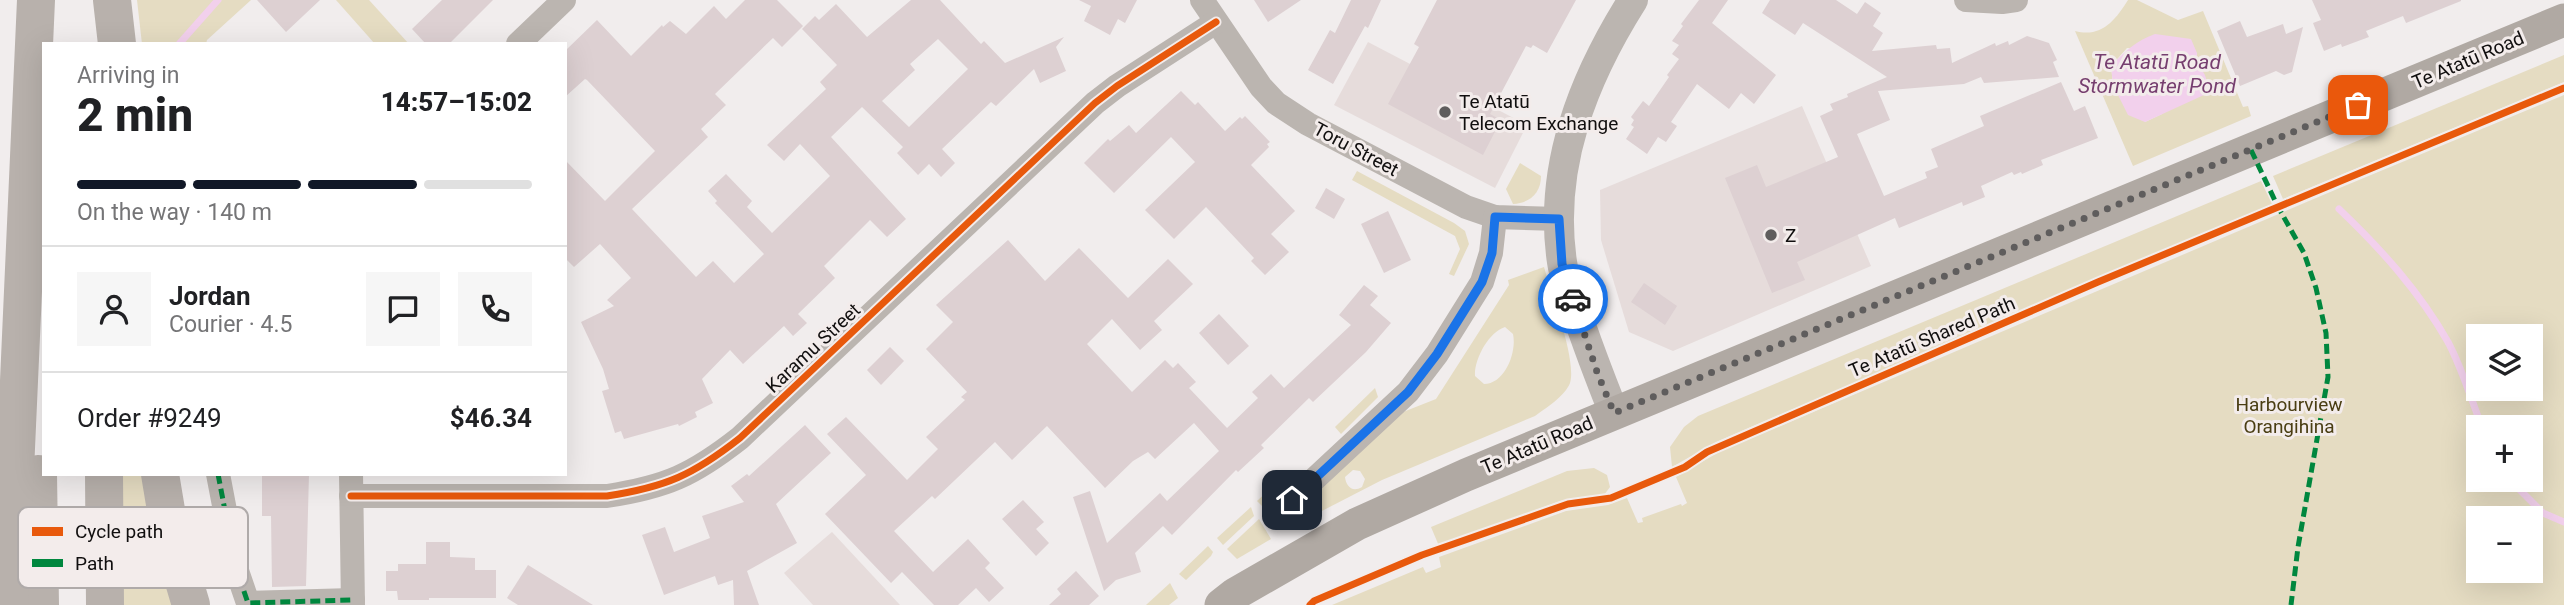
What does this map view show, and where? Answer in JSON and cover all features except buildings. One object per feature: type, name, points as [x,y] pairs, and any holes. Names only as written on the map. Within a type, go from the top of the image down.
[{"type":"highway","points":[[9,605],[37,0]]},
{"type":"highway","points":[[37,0],[40,507]]},
{"type":"highway","points":[[100,0],[100,42]]},
{"type":"highway","points":[[112,0],[117,42]]},
{"type":"highway","points":[[104,476],[104,507]]},
{"type":"highway","points":[[160,476],[166,507]]},
{"type":"highway","points":[[186,588],[191,605]]},
{"type":"main road","name":"Te Atatū Road","points":[[1221,605],[1357,524],[1614,413],[2564,20]]},
{"type":"street","points":[[520,42],[564,0]]},
{"type":"street","name":"Toru Street","points":[[1202,0],[1261,87],[1291,113],[1466,207],[1495,217],[1559,219]]},
{"type":"street","points":[[1614,413],[1597,372],[1562,264],[1559,219],[1564,156],[1579,102],[1633,0]]},
{"type":"street","points":[[1966,0],[2016,0]]},
{"type":"street","name":"Karamu Street","points":[[351,485],[607,496],[672,482],[740,438],[1095,103],[1216,22]]},
{"type":"street","points":[[1292,500],[1408,392],[1437,354],[1482,282],[1492,253],[1495,217]]},
{"type":"street","points":[[218,476],[224,507]]},
{"type":"street","points":[[243,588],[248,604],[353,603],[351,485]]},
{"type":"shaded area","points":[[1368,42],[1527,125],[1495,188],[1334,105]]},
{"type":"shaded area","points":[[1802,106],[1871,266],[1673,351],[1629,332],[1601,240],[1600,190]]},
{"type":"shaded area","points":[[832,532],[900,605],[813,605],[784,573]]},
{"type":"green space","points":[[137,0],[251,0],[206,42],[142,42]]},
{"type":"green space","points":[[336,0],[369,0],[407,42],[373,42]]},
{"type":"green space","points":[[2128,0],[2137,0],[2178,20],[2203,11],[2243,107],[2248,106],[2251,116],[2133,166],[2075,31],[2084,33],[2100,30]],"holes":[[[2127,48],[2197,53],[2196,64],[2162,114],[2145,122],[2113,85],[2111,66]]]},
{"type":"green space","points":[[2564,55],[2564,82],[2283,199],[2273,176]]},
{"type":"green space","name":"Harbourview Orangihina","points":[[2564,95],[2564,605],[1332,605],[1423,567],[1426,573],[1441,567],[1439,557],[1566,511],[1608,505],[1627,498],[1638,523],[1643,522],[1642,518],[1687,503],[1676,477],[1719,452]]},
{"type":"green space","points":[[1520,163],[1541,176],[1540,182],[1533,196],[1525,202],[1513,204],[1506,189]]},
{"type":"green space","points":[[1357,171],[1465,231],[1469,244],[1454,276],[1449,274],[1460,249],[1455,236],[1352,180]]},
{"type":"green space","points":[[2261,181],[2272,204],[1716,442],[1672,467],[1670,447],[1684,427],[1698,416]]},
{"type":"green space","points":[[1544,267],[1570,359],[1570,383],[1564,393],[1535,416],[1382,480],[1285,530],[1268,512],[1283,498],[1398,414],[1436,399],[1509,285],[1508,280]],"holes":[[[1505,327],[1513,334],[1511,358],[1498,379],[1484,384],[1475,376],[1477,362],[1488,340]],[[1353,470],[1360,471],[1365,479],[1362,487],[1358,489],[1350,488],[1345,477]]]},
{"type":"green space","points":[[1375,388],[1378,397],[1341,434],[1335,427]]},
{"type":"green space","points":[[1594,468],[1607,475],[1610,487],[1604,495],[1560,501],[1439,546],[1431,527],[1567,471]]},
{"type":"green space","points":[[1288,472],[1292,480],[1263,507],[1257,501]]},
{"type":"green space","points":[[119,476],[149,476],[155,507],[119,507]]},
{"type":"green space","points":[[1251,507],[1254,516],[1223,545],[1217,538]]},
{"type":"green space","points":[[1259,519],[1271,539],[1237,559],[1227,549]]},
{"type":"green space","points":[[1208,546],[1213,552],[1211,556],[1186,580],[1179,574]]},
{"type":"green space","points":[[1170,583],[1178,598],[1169,605],[1146,605]]},
{"type":"green space","points":[[120,588],[171,588],[174,605],[120,605]]},
{"type":"water","name":"Te Atatū Road Stormwater Pond","points":[[2155,34],[2191,39],[2197,53],[2196,64],[2205,75],[2206,86],[2204,95],[2145,122],[2128,115],[2113,85],[2111,66],[2131,47]]},
{"type":"waterway","points":[[181,42],[218,0]]},
{"type":"waterway","points":[[2339,209],[2370,239],[2425,305],[2458,362],[2478,415]]},
{"type":"waterway","points":[[2522,492],[2543,513],[2564,522]]},
{"type":"marked path","points":[[2251,150],[2304,253],[2316,288],[2326,333],[2328,377],[2298,547],[2291,605]]},
{"type":"marked path","points":[[218,476],[224,507]]},
{"type":"marked path","points":[[243,588],[248,603],[353,600]]},
{"type":"cycle path","points":[[351,496],[607,496],[663,483],[693,470],[740,438],[1095,103],[1216,22]]},
{"type":"cycle path","name":"Te Atatū Shared Path","points":[[1310,605],[1422,555],[1568,504],[1611,498],[1685,467],[1707,452],[2098,282],[2564,88]]},
{"type":"way so far","points":[[1573,299],[1597,372],[1614,413],[2358,105]]},
{"type":"place","name":"Te Atatū Telecom Exchange","points":[[1445,112]]},
{"type":"place","name":"Z","points":[[1771,235]]},
{"type":"route","points":[[1292,500],[1408,392],[1437,354],[1482,282],[1492,253],[1495,217],[1559,219],[1562,264],[1573,299]]}]
